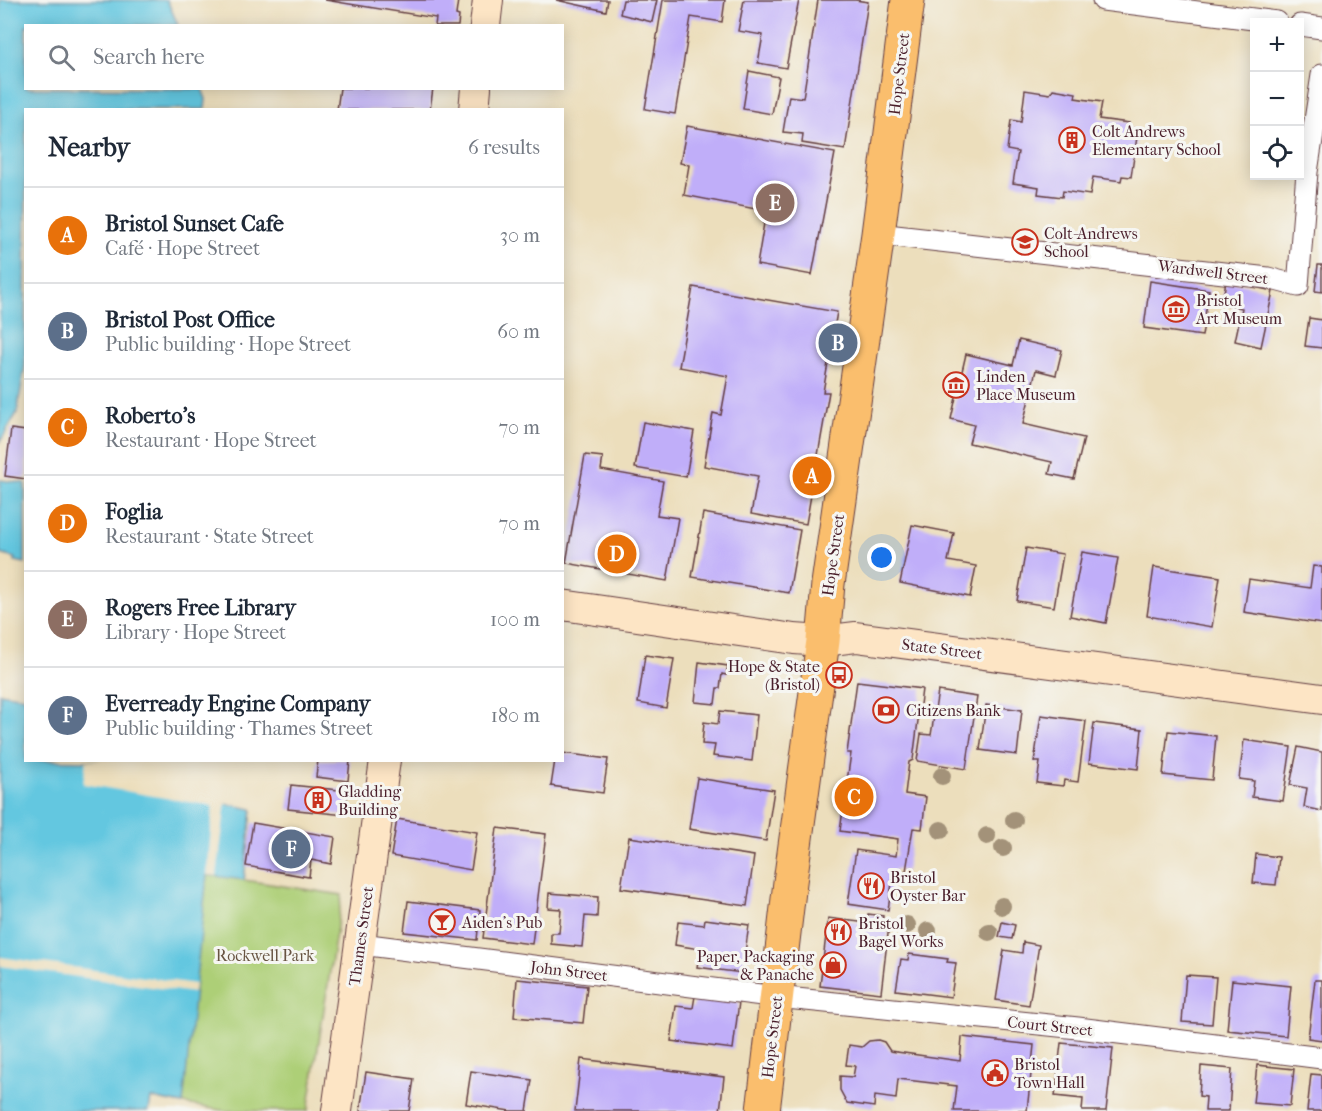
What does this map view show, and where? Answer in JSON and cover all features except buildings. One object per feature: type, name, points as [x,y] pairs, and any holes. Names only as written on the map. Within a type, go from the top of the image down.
[{"type":"main road","name":"Hope Street","points":[[763,1111],[790,882],[823,640],[828,584],[878,234],[908,0]]},
{"type":"street","points":[[485,24],[488,0]]},
{"type":"street","points":[[1104,0],[1250,19]]},
{"type":"street","points":[[1304,26],[1322,28]]},
{"type":"street","name":"Wardwell Street","points":[[878,234],[1268,278],[1298,285],[1307,172],[1322,75]]},
{"type":"street","points":[[474,108],[476,90]]},
{"type":"street","name":"State Street","points":[[564,605],[794,639],[823,640],[856,637],[1322,699]]},
{"type":"street","name":"Thames Street","points":[[338,1111],[385,762]]},
{"type":"street","name":"John Street","points":[[361,944],[777,997]]},
{"type":"street","name":"Court Street","points":[[777,997],[1078,1028],[1322,1058]]},
{"type":"green space","name":"Rockwell Park","points":[[252,809],[244,880],[342,895],[308,1111],[225,1111],[162,1100],[192,916],[207,875],[217,876]]},
{"type":"water","points":[[0,0],[167,0],[178,24],[24,24],[24,90],[202,90],[206,99],[205,108],[24,108],[24,371],[17,413],[0,442]]},
{"type":"water","points":[[0,480],[24,483],[24,563],[0,554]]},
{"type":"water","points":[[0,693],[24,697],[24,762],[100,762],[100,778],[252,809],[244,880],[207,875],[183,1104],[151,1098],[149,1111],[0,1111]]},
{"type":"pier","points":[[86,762],[103,762],[103,775],[226,800],[217,876],[207,875],[213,806],[83,784]]},
{"type":"pier","points":[[0,957],[195,984],[194,993],[0,966]]},
{"type":"place","name":"Colt Andrews Elementary School","points":[[1072,140]]},
{"type":"place","name":"Rogers Free Library","points":[[775,203]]},
{"type":"place","name":"Colt-Andrews School","points":[[1025,242]]},
{"type":"place","name":"Bristol Art Museum","points":[[1176,309]]},
{"type":"place","name":"Bristol Post Office","points":[[838,343]]},
{"type":"place","name":"Linden Place Museum","points":[[956,385]]},
{"type":"place","name":"Bristol Sunset Cafe","points":[[812,476]]},
{"type":"place","name":"Foglia","points":[[617,554]]},
{"type":"place","name":"Hope & State (Bristol)","points":[[839,675]]},
{"type":"place","name":"Citizens Bank","points":[[886,710]]},
{"type":"place","name":"Roberto's","points":[[854,797]]},
{"type":"place","name":"Gladding Building","points":[[318,800]]},
{"type":"place","name":"Everready Engine Company","points":[[291,849]]},
{"type":"place","name":"Bristol Oyster Bar","points":[[871,886]]},
{"type":"place","name":"Aiden's Pub","points":[[442,922]]},
{"type":"place","name":"Bristol Bagel Works","points":[[838,932]]},
{"type":"place","name":"Paper, Packaging & Panache","points":[[833,965]]},
{"type":"place","name":"Bristol Town Hall","points":[[995,1073]]}]
